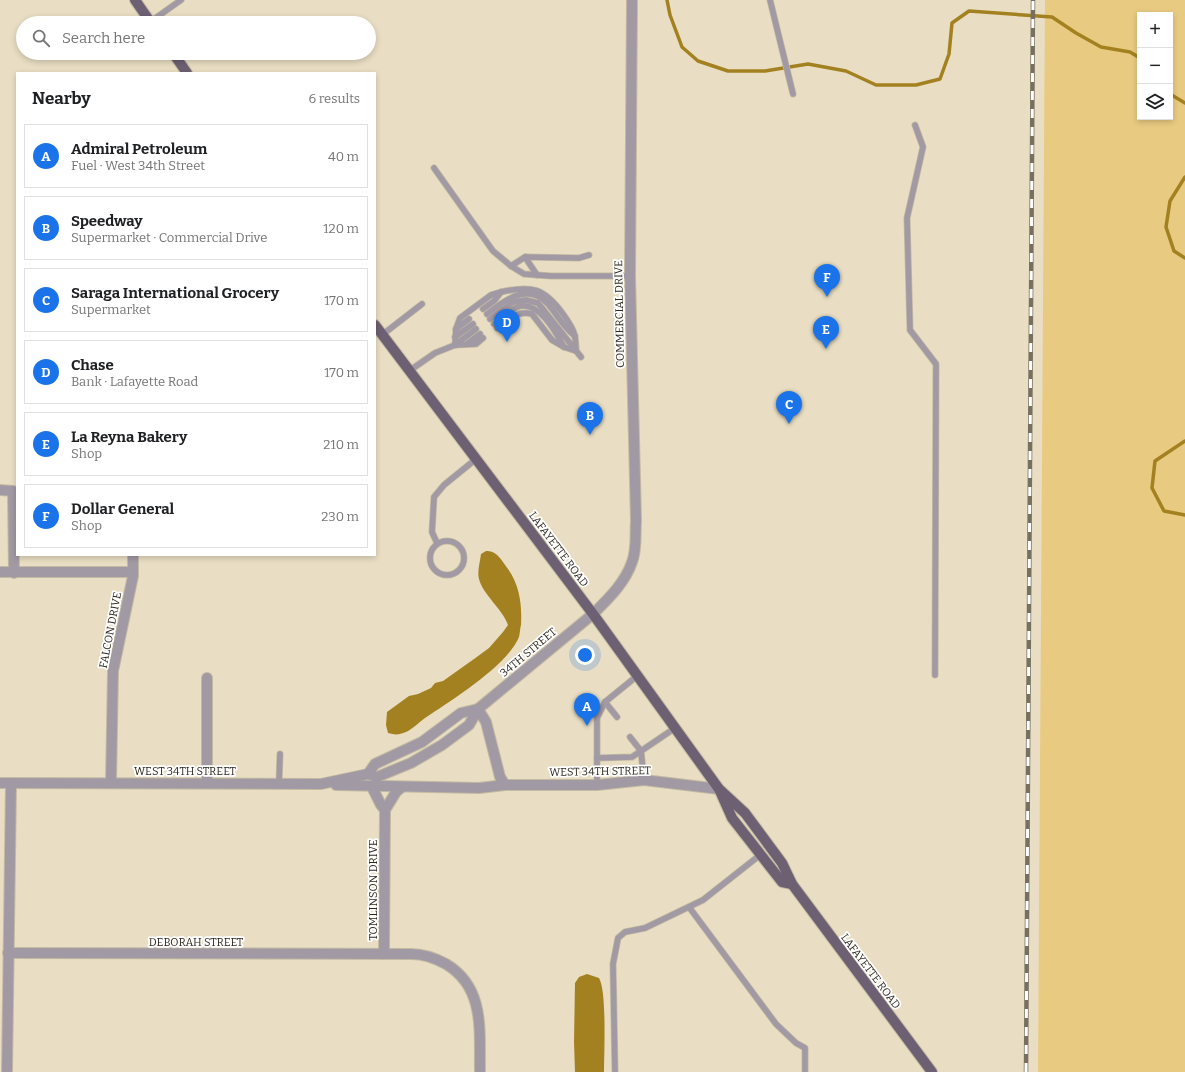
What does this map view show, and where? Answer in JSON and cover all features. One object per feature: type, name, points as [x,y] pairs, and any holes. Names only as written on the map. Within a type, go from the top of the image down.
[{"type":"main road","points":[[135,0],[147,16]]},
{"type":"main road","points":[[178,60],[186,72]]},
{"type":"main road","name":"LAFAYETTE ROAD","points":[[376,327],[592,614],[675,728],[719,790],[732,818],[782,882],[792,884]]},
{"type":"main road","name":"LAFAYETTE ROAD","points":[[719,790],[745,813],[782,863],[792,884],[932,1072]]},
{"type":"street","name":"COMMERCIAL DRIVE","points":[[592,614],[611,595],[625,576],[632,562],[636,521],[630,276],[632,0]]},
{"type":"street","points":[[0,490],[13,490],[14,572]]},
{"type":"street","name":"FALCON DRIVE","points":[[111,782],[113,671],[133,572],[133,556]]},
{"type":"street","points":[[0,572],[133,572]]},
{"type":"street","name":"34TH STREET","points":[[478,709],[592,614]]},
{"type":"street","points":[[207,678],[207,783]]},
{"type":"street","points":[[478,709],[486,722],[500,777],[505,785]]},
{"type":"street","name":"WEST 34TH STREET","points":[[321,784],[368,774],[375,764],[393,757],[422,742],[461,713],[478,709]]},
{"type":"street","name":"WEST 34TH STREET","points":[[0,783],[111,782],[321,784],[479,788],[505,785],[597,785],[644,780],[719,790]]},
{"type":"street","points":[[7,1072],[11,783]]},
{"type":"street","name":"TOMLINSON DRIVE","points":[[372,786],[385,810],[384,954],[417,954],[428,956],[439,960],[454,969],[462,977],[473,992],[477,1006],[479,1020],[480,1072]]},
{"type":"street","points":[[385,810],[396,792],[402,787]]},
{"type":"street","name":"DEBORAH STREET","points":[[8,954],[384,954]]},
{"type":"lane","points":[[159,16],[181,0]]},
{"type":"lane","points":[[770,0],[793,94]]},
{"type":"lane","points":[[915,125],[923,147],[907,218],[910,330],[936,364],[935,675]]},
{"type":"lane","points":[[434,168],[493,251],[511,266],[524,274],[630,276]]},
{"type":"lane","points":[[511,266],[525,257],[579,258],[589,255]]},
{"type":"lane","points":[[525,257],[537,275]]},
{"type":"lane","points":[[455,345],[456,329],[460,318],[491,295],[522,289],[540,292],[553,300],[573,327],[576,336],[576,351]]},
{"type":"lane","points":[[490,319],[494,301],[501,292]]},
{"type":"lane","points":[[490,319],[512,297],[527,294],[547,303],[567,330],[576,336]]},
{"type":"lane","points":[[490,319],[513,302],[526,300],[538,303],[581,357]]},
{"type":"lane","points":[[382,334],[422,304]]},
{"type":"lane","points":[[490,319],[523,312],[532,314],[552,340],[564,347],[576,351]]},
{"type":"lane","points":[[456,329],[473,324]]},
{"type":"lane","points":[[455,337],[473,324]]},
{"type":"lane","points":[[455,345],[473,324]]},
{"type":"lane","points":[[409,371],[435,353],[455,345],[467,344],[482,336]]},
{"type":"lane","points":[[437,544],[432,532],[434,497],[444,485],[476,459]]},
{"type":"lane","points":[[443,541],[449,541],[458,545],[462,549],[464,557],[460,570],[446,576],[436,572],[432,567],[429,557],[430,551],[437,544],[443,541]]},
{"type":"lane","points":[[597,785],[597,718],[606,702],[637,676]]},
{"type":"lane","points":[[606,702],[617,717]]},
{"type":"lane","points":[[597,758],[632,757],[675,728]]},
{"type":"lane","points":[[630,737],[641,751],[644,780]]},
{"type":"lane","points":[[279,784],[280,754]]},
{"type":"lane","points":[[615,1072],[613,964],[618,938],[625,932],[645,928],[703,900],[760,855]]},
{"type":"lane","points":[[689,907],[776,1024],[796,1043],[805,1048],[805,1072]]},
{"type":"shaded area","points":[[1045,0],[1185,0],[1185,1072],[1038,1072]]},
{"type":"shaded area","points":[[486,551],[493,552],[499,557],[512,575],[518,589],[521,610],[519,637],[513,648],[503,659],[478,682],[425,718],[409,731],[399,734],[388,733],[386,725],[387,712],[409,696],[418,694],[431,688],[435,683],[443,681],[474,659],[489,648],[508,625],[502,613],[484,591],[478,576],[481,554]]},
{"type":"shaded area","points":[[587,974],[599,978],[602,985],[605,1038],[604,1072],[575,1072],[575,983],[579,977]]},
{"type":"waterway","points":[[667,0],[670,15],[682,47],[698,61],[728,71],[765,71],[808,64],[846,71],[876,85],[916,85],[940,79],[949,54],[952,23],[969,11],[1052,17],[1101,47],[1130,52],[1137,56]]},
{"type":"waterway","points":[[1173,96],[1185,103]]},
{"type":"waterway","points":[[1185,177],[1170,201],[1166,227],[1174,251],[1185,258]]},
{"type":"waterway","points":[[1185,441],[1155,461],[1152,488],[1164,511],[1185,515]]},
{"type":"railway","points":[[1026,1072],[1033,0]]},
{"type":"place","name":"Dollar General","points":[[827,297]]},
{"type":"place","name":"Chase","points":[[507,342]]},
{"type":"place","name":"La Reyna Bakery","points":[[826,349]]},
{"type":"place","name":"Saraga International Grocery","points":[[789,424]]},
{"type":"place","name":"Speedway","points":[[590,435]]},
{"type":"place","name":"Admiral Petroleum","points":[[587,726]]}]
